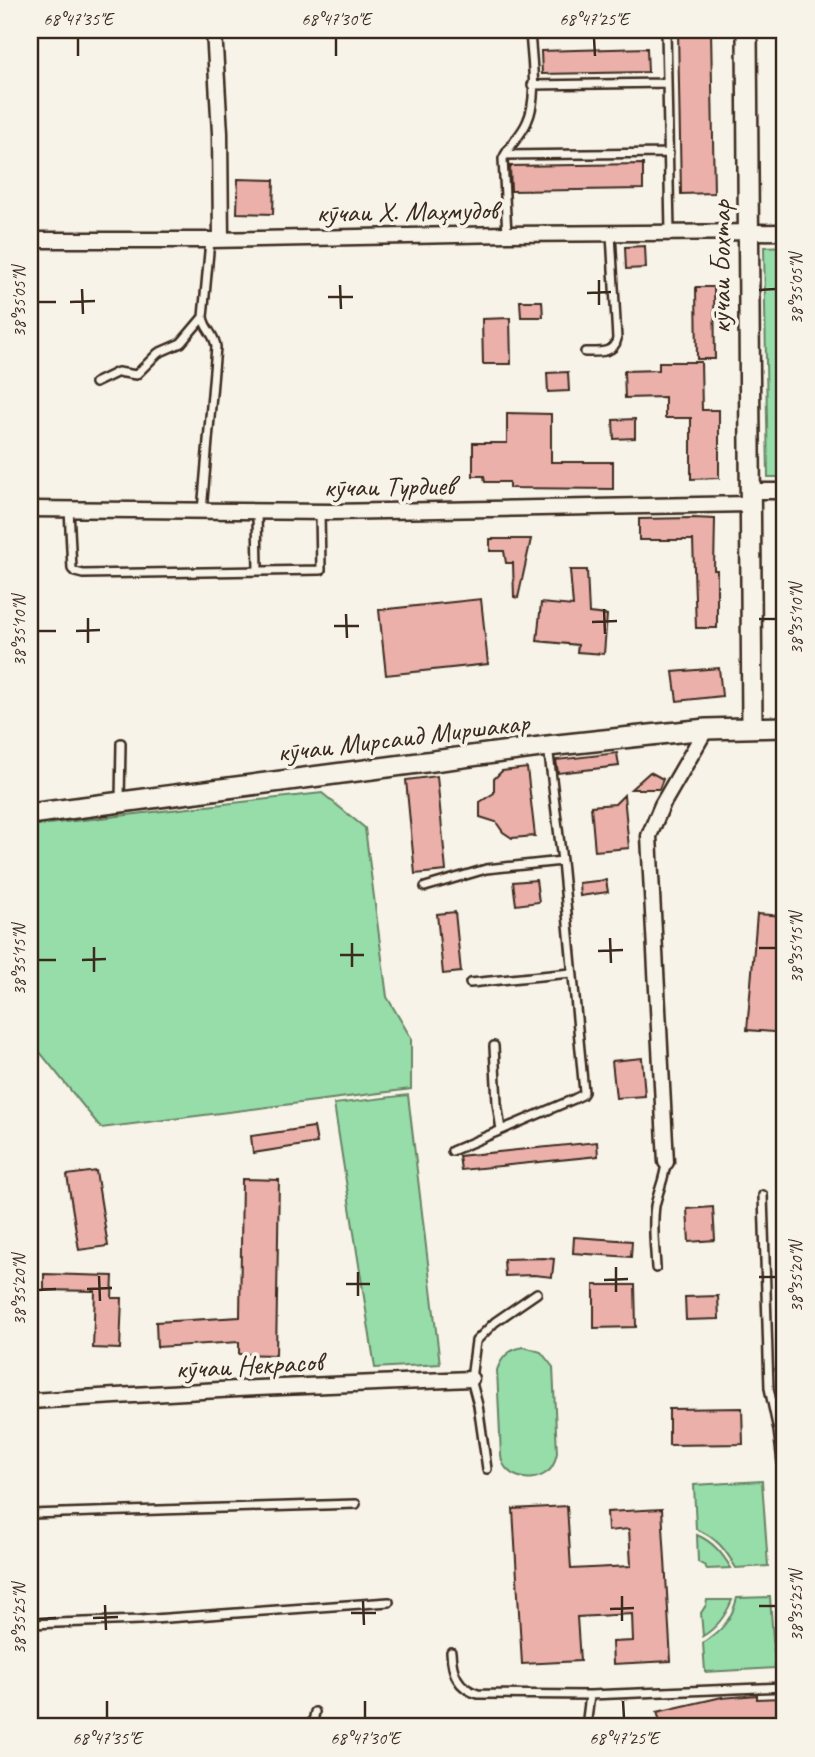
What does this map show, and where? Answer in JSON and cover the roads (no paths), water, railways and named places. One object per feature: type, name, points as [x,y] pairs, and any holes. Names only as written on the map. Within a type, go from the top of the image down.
[{"type":"street","points":[[214,30],[220,133],[215,240]]},
{"type":"street","name":"кӯчаи Бохтар","points":[[747,30],[752,727]]},
{"type":"street","name":"кӯчаи Х. Маҳмудов","points":[[30,240],[785,232]]},
{"type":"street","name":"кӯчаи Турдиев","points":[[30,509],[320,512],[749,497],[785,491]]},
{"type":"street","name":"кӯчаи Мирсаид Миршакар","points":[[30,814],[548,746],[706,729],[785,726]]},
{"type":"street","points":[[666,1162],[649,836],[650,828],[662,805],[706,729]]},
{"type":"street","name":"кӯчаи Некрасов","points":[[30,1401],[471,1379]]},
{"type":"lane","points":[[507,234],[503,159],[507,149],[524,127],[533,106],[530,30]]},
{"type":"lane","points":[[666,30],[670,233]]},
{"type":"lane","points":[[533,85],[667,83]]},
{"type":"lane","points":[[505,155],[668,153]]},
{"type":"lane","points":[[585,352],[606,351],[613,348],[617,339],[611,233]]},
{"type":"lane","points":[[202,511],[216,346],[215,338],[206,328],[203,317],[215,240]]},
{"type":"lane","points":[[95,383],[118,372],[136,375],[158,354],[181,343],[203,317]]},
{"type":"lane","points":[[69,509],[71,564],[75,572],[83,574],[321,570],[320,512]]},
{"type":"lane","points":[[257,512],[258,571]]},
{"type":"lane","points":[[120,802],[121,743]]},
{"type":"lane","points":[[452,1151],[574,1099],[584,1092],[548,746]]},
{"type":"lane","points":[[425,887],[486,869],[562,861]]},
{"type":"lane","points":[[470,983],[571,974]]},
{"type":"lane","points":[[494,1046],[496,1103],[501,1130]]},
{"type":"lane","points":[[656,1268],[654,1214],[664,1181],[666,1162]]},
{"type":"lane","points":[[763,1195],[769,1388],[778,1430],[785,1486]]},
{"type":"lane","points":[[486,1469],[478,1405],[471,1379],[476,1340],[495,1322],[537,1293]]},
{"type":"lane","points":[[30,1514],[356,1504]]},
{"type":"lane","points":[[30,1624],[140,1620],[389,1602]]},
{"type":"lane","points":[[451,1652],[453,1673],[457,1680],[478,1695],[590,1695],[785,1687]]},
{"type":"lane","points":[[586,1727],[590,1695]]},
{"type":"lane","points":[[312,1727],[315,1713]]}]
